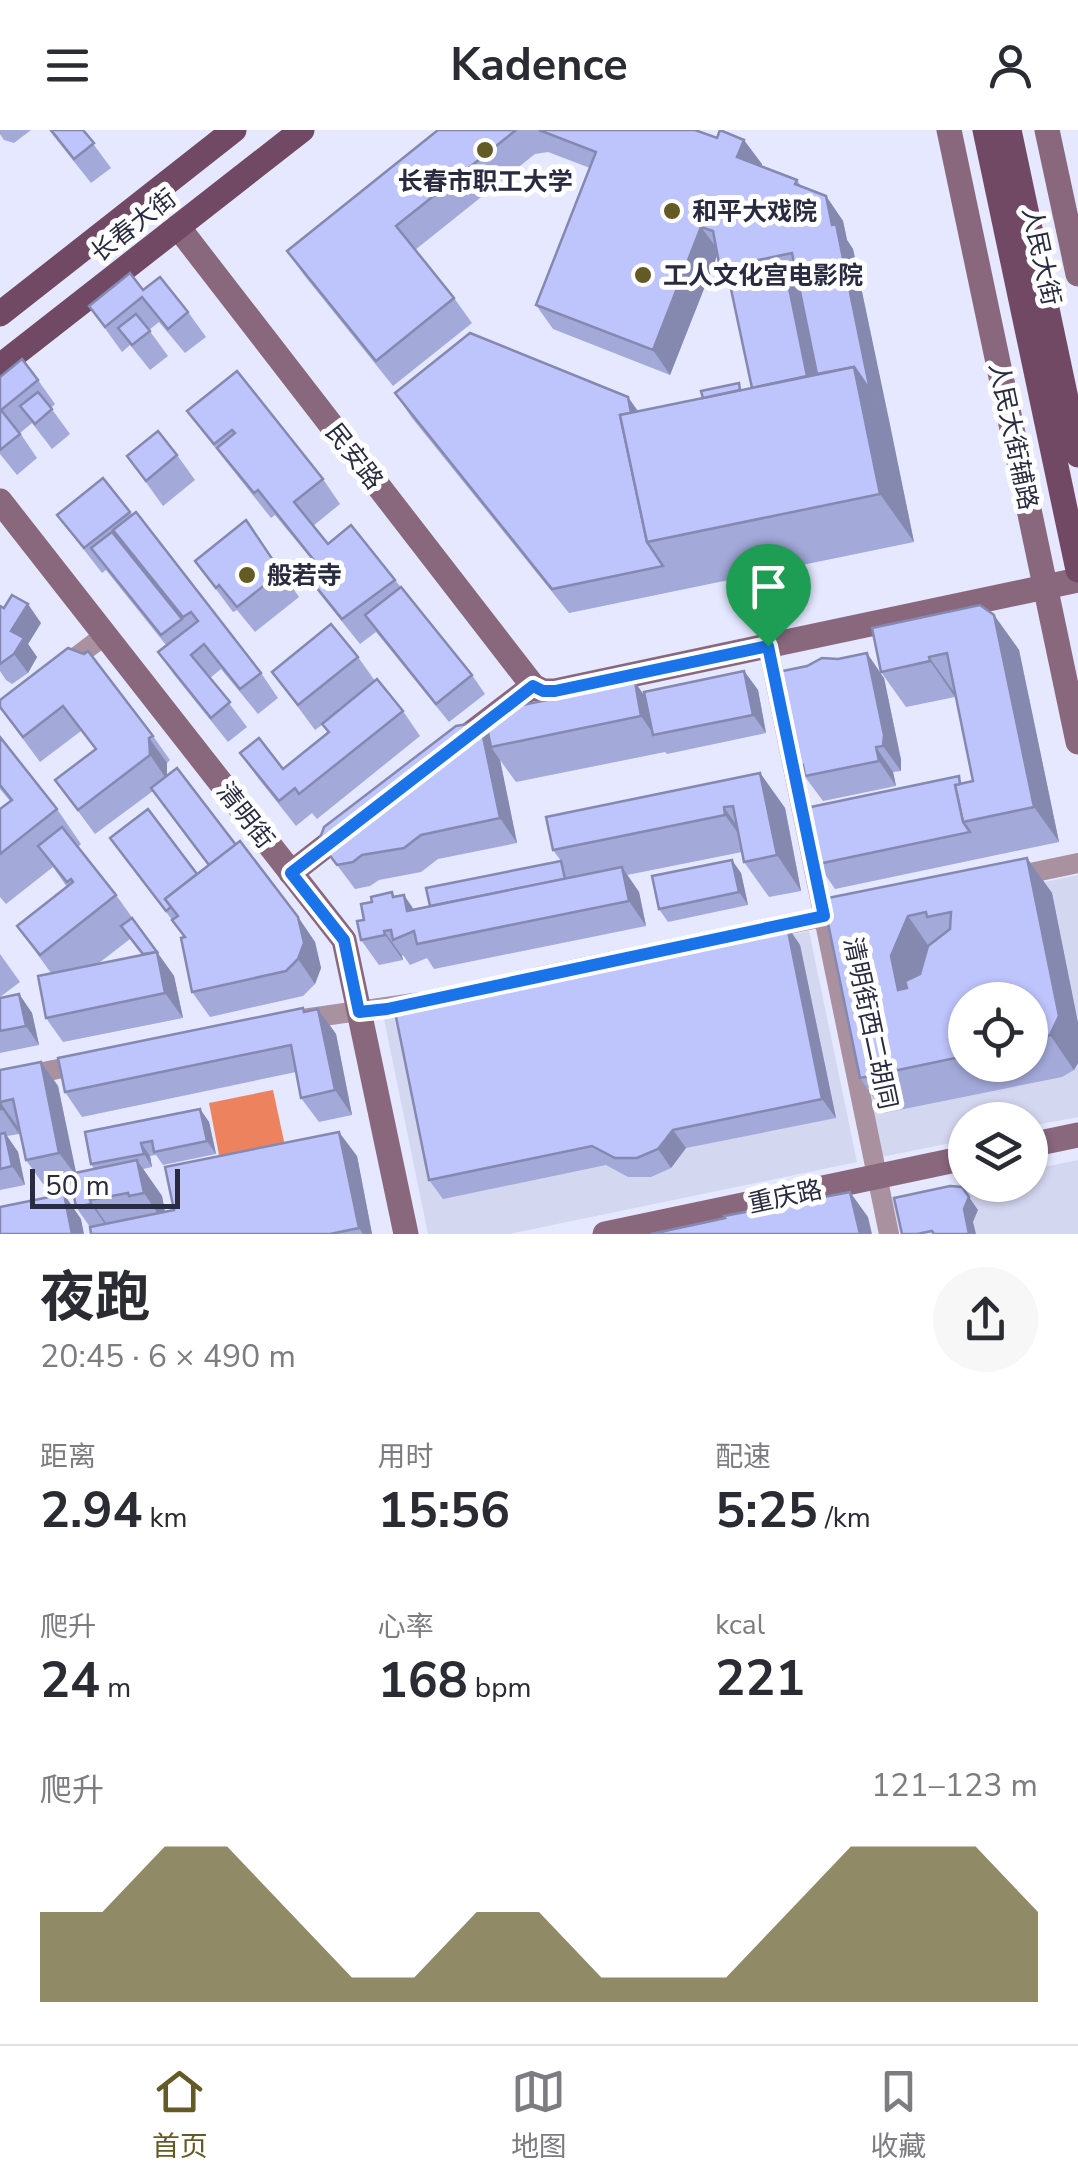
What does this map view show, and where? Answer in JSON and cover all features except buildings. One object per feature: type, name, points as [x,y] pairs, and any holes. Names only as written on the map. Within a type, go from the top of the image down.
[{"type":"main road","name":"长春大街","points":[[0,314],[234,130]]},
{"type":"main road","name":"长春大街","points":[[0,366],[302,130]]},
{"type":"main road","name":"人民大街","points":[[985,130],[1078,570]]},
{"type":"main road","name":"人民大街","points":[[1009,130],[1078,455]]},
{"type":"street","name":"人民大街辅路","points":[[950,130],[1078,742]]},
{"type":"street","points":[[1048,130],[1078,274]]},
{"type":"street","name":"民安路","points":[[178,227],[533,686]]},
{"type":"street","name":"清明街","points":[[0,500],[344,940],[406,1234]]},
{"type":"street","points":[[438,759],[533,686],[555,691],[1078,580]]},
{"type":"street","points":[[45,681],[105,635]]},
{"type":"street","name":"清明街西二胡同","points":[[768,646],[889,1234]]},
{"type":"street","points":[[291,873],[364,816]]},
{"type":"street","points":[[1000,880],[1078,863]]},
{"type":"street","points":[[520,981],[863,908]]},
{"type":"street","points":[[273,1025],[444,997]]},
{"type":"street","points":[[0,1081],[113,1058]]},
{"type":"street","points":[[1048,1141],[1078,1135]]},
{"type":"street","name":"重庆路","points":[[605,1234],[948,1162]]},
{"type":"shaded area","points":[[1078,875],[1078,1117],[1048,1123],[1048,1102],[948,1102],[948,1143],[882,1157],[835,926]]},
{"type":"shaded area","points":[[809,931],[857,1162],[509,1234],[428,1234],[384,1019]]},
{"type":"shaded area","points":[[273,1090],[285,1146],[220,1160],[209,1103]]},
{"type":"shaded area","points":[[1078,1160],[1078,1234],[900,1234],[892,1199],[948,1187],[948,1202],[1048,1202],[1048,1166]]},
{"type":"place","name":"长春市职工大学","points":[[485,150]]},
{"type":"place","name":"和平大戏院","points":[[672,211]]},
{"type":"place","name":"工人文化宫电影院","points":[[643,275]]},
{"type":"place","name":"般若寺","points":[[247,575]]},
{"type":"route","points":[[768,646],[824,916],[359,1012],[344,940],[291,873],[533,686],[555,691],[768,646]]}]
